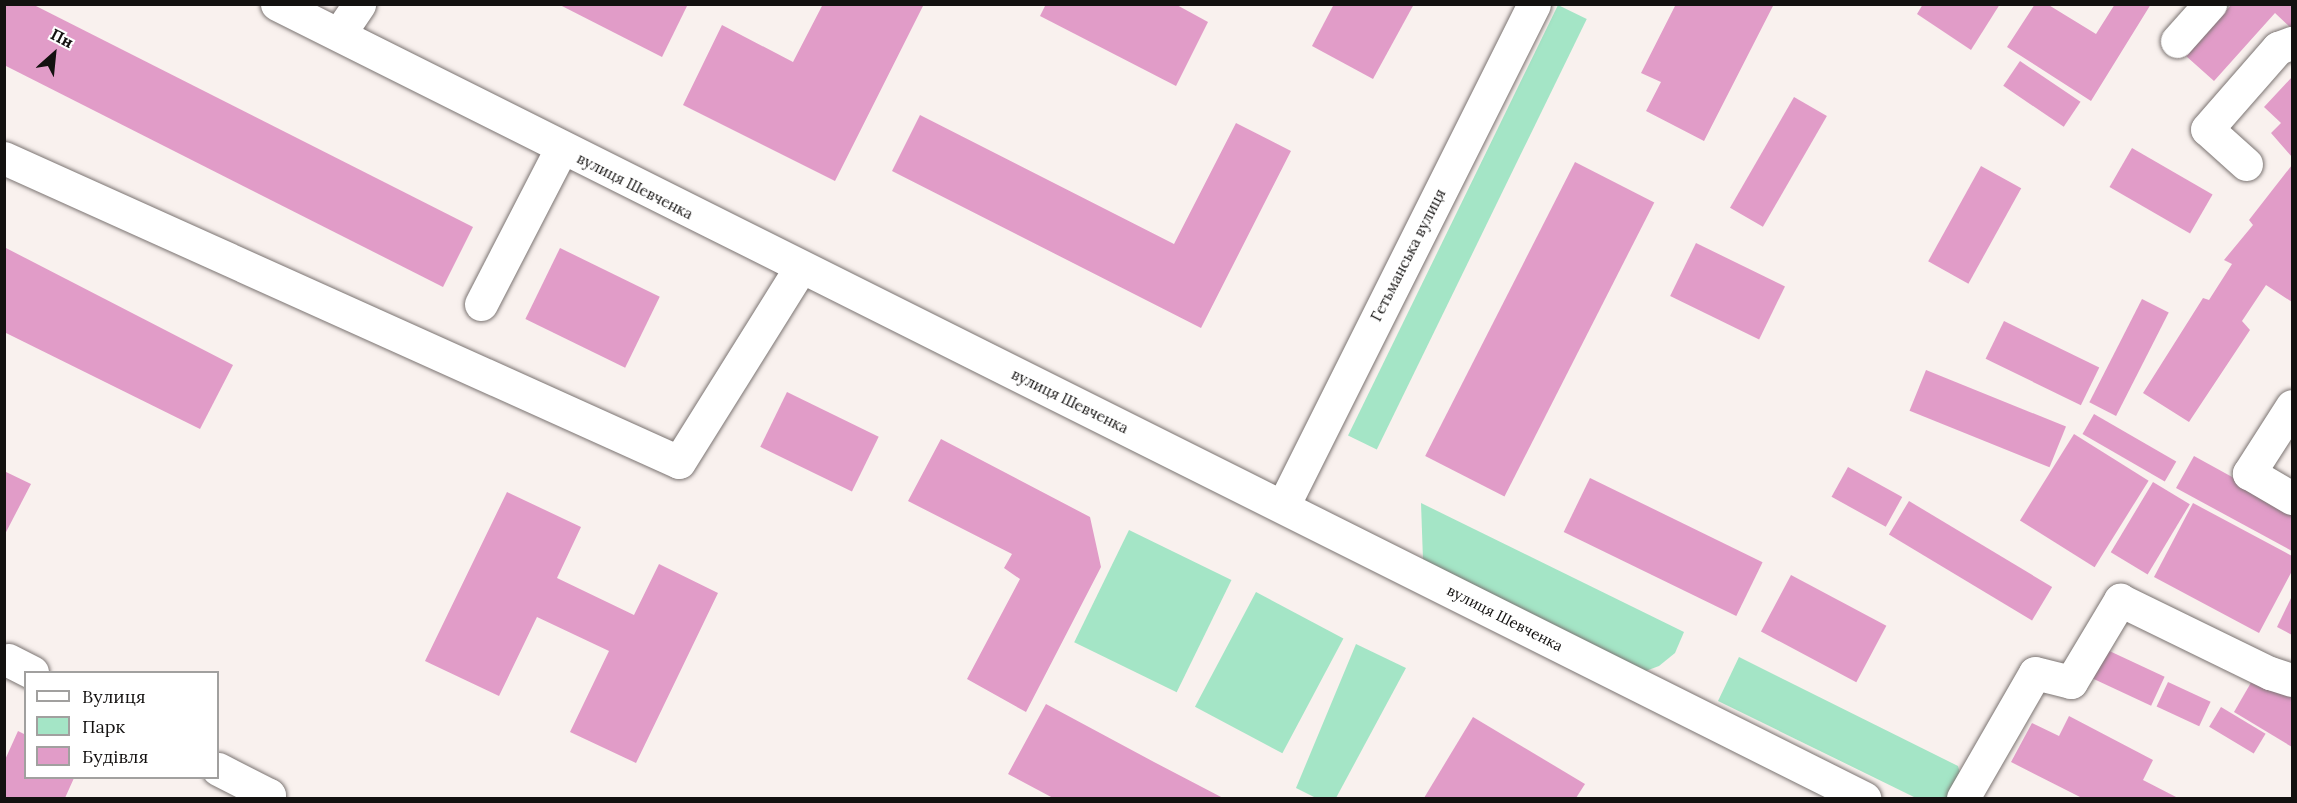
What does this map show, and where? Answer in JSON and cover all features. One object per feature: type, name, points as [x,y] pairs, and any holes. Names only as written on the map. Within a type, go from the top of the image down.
[{"type":"street","name":"вулиця Шевченка","points":[[277,4],[561,149],[1283,506],[1864,798]]},
{"type":"street","points":[[339,34],[359,4]]},
{"type":"street","name":"Гетьманська вулиця","points":[[1283,506],[1534,4]]},
{"type":"street","points":[[2177,41],[2210,4]]},
{"type":"street","points":[[2246,164],[2207,129],[2278,48],[2292,43]]},
{"type":"street","points":[[481,304],[561,149]]},
{"type":"street","points":[[4,158],[679,462],[800,268]]},
{"type":"street","points":[[2292,406],[2249,473],[2292,498]]},
{"type":"street","points":[[1963,798],[2035,673],[2071,682],[2120,600],[2270,673],[2292,680]]},
{"type":"street","points":[[219,770],[269,795],[268,798]]},
{"type":"green space","points":[[1558,5],[1587,19],[1377,450],[1348,436]]},
{"type":"green space","points":[[1421,503],[1684,632],[1675,653],[1659,666],[1643,672],[1423,560]]},
{"type":"green space","points":[[1129,530],[1231,580],[1177,692],[1074,642]]},
{"type":"green space","points":[[1256,592],[1343,638],[1282,753],[1195,707]]},
{"type":"green space","points":[[1356,644],[1406,668],[1336,798],[1316,798],[1296,788]]},
{"type":"green space","points":[[1739,657],[1958,766],[1961,777],[1948,798],[1916,798],[1718,701]]},
{"type":"building","points":[[4,4],[32,4],[473,227],[443,287],[4,65]]},
{"type":"building","points":[[558,4],[688,4],[662,57]]},
{"type":"building","points":[[823,4],[924,4],[835,181],[683,105],[722,25],[793,62]]},
{"type":"building","points":[[1046,4],[1175,4],[1208,22],[1176,86],[1040,16]]},
{"type":"building","points":[[1334,4],[1414,4],[1373,79],[1312,46]]},
{"type":"building","points":[[1676,4],[1774,4],[1704,141],[1646,111],[1661,82],[1641,73]]},
{"type":"building","points":[[1923,4],[2000,4],[1971,50],[1917,14]]},
{"type":"building","points":[[2035,4],[2047,4],[2096,34],[2115,4],[2151,4],[2091,101],[2007,47]]},
{"type":"building","points":[[2232,4],[2292,4],[2292,29],[2275,13],[2214,81],[2186,56]]},
{"type":"building","points":[[2020,61],[2081,102],[2064,127],[2003,86]]},
{"type":"building","points":[[2292,77],[2292,157],[2271,133],[2281,123],[2264,107]]},
{"type":"building","points":[[1794,97],[1827,116],[1763,227],[1730,208]]},
{"type":"building","points":[[920,115],[1174,244],[1236,123],[1291,151],[1201,328],[892,171]]},
{"type":"building","points":[[2132,148],[2213,194],[2190,233],[2110,187]]},
{"type":"building","points":[[1575,162],[1654,202],[1504,496],[1425,456]]},
{"type":"building","points":[[2292,165],[2292,302],[2266,285],[2242,321],[2250,330],[2189,422],[2143,393],[2203,298],[2209,300],[2232,264],[2224,260],[2253,225],[2249,220]]},
{"type":"building","points":[[1981,166],[2021,188],[1968,284],[1928,261]]},
{"type":"building","points":[[1696,243],[1785,286],[1759,339],[1670,296]]},
{"type":"building","points":[[4,247],[233,365],[200,429],[4,332]]},
{"type":"building","points":[[560,248],[660,297],[625,368],[525,319]]},
{"type":"building","points":[[2142,299],[2169,313],[2116,416],[2089,402]]},
{"type":"building","points":[[2004,321],[2099,367],[2081,405],[1986,359]]},
{"type":"building","points":[[1926,370],[2066,427],[2050,467],[1910,411]]},
{"type":"building","points":[[787,392],[879,437],[852,492],[760,447]]},
{"type":"building","points":[[2094,414],[2176,461],[2165,481],[2082,434]]},
{"type":"building","points":[[2074,434],[2149,481],[2095,567],[2020,521]]},
{"type":"building","points":[[941,439],[1090,517],[1101,567],[1026,712],[967,679],[1020,579],[1004,568],[1012,554],[908,501]]},
{"type":"building","points":[[2194,456],[2292,510],[2292,551],[2176,488]]},
{"type":"building","points":[[1848,467],[1902,497],[1886,527],[1832,497]]},
{"type":"building","points":[[4,471],[31,484],[4,536]]},
{"type":"building","points":[[1590,478],[1763,562],[1736,616],[1564,532]]},
{"type":"building","points":[[2153,482],[2190,504],[2148,574],[2111,552]]},
{"type":"building","points":[[507,492],[581,527],[557,578],[634,615],[659,564],[718,593],[636,763],[570,732],[609,651],[537,617],[499,696],[425,661]]},
{"type":"building","points":[[1909,501],[2052,587],[2032,620],[1889,534]]},
{"type":"building","points":[[2193,503],[2292,556],[2292,571],[2259,633],[2154,577]]},
{"type":"building","points":[[1791,575],[1886,626],[1856,682],[1761,632]]},
{"type":"building","points":[[2292,596],[2292,635],[2277,627]]},
{"type":"building","points":[[2103,648],[2165,677],[2151,706],[2089,677]]},
{"type":"building","points":[[2256,674],[2292,696],[2292,747],[2234,712]]},
{"type":"building","points":[[2168,682],[2211,702],[2199,726],[2157,706]]},
{"type":"building","points":[[1046,704],[1223,798],[1053,798],[1008,774]]},
{"type":"building","points":[[2221,707],[2266,734],[2254,753],[2209,727]]},
{"type":"building","points":[[2069,716],[2153,760],[2143,780],[2178,798],[2082,798],[2011,762],[2032,723],[2059,736]]},
{"type":"building","points":[[1473,717],[1585,784],[1576,798],[1424,798]]},
{"type":"building","points":[[18,731],[24,734],[24,779],[74,779],[65,798],[4,798],[4,762]]}]
